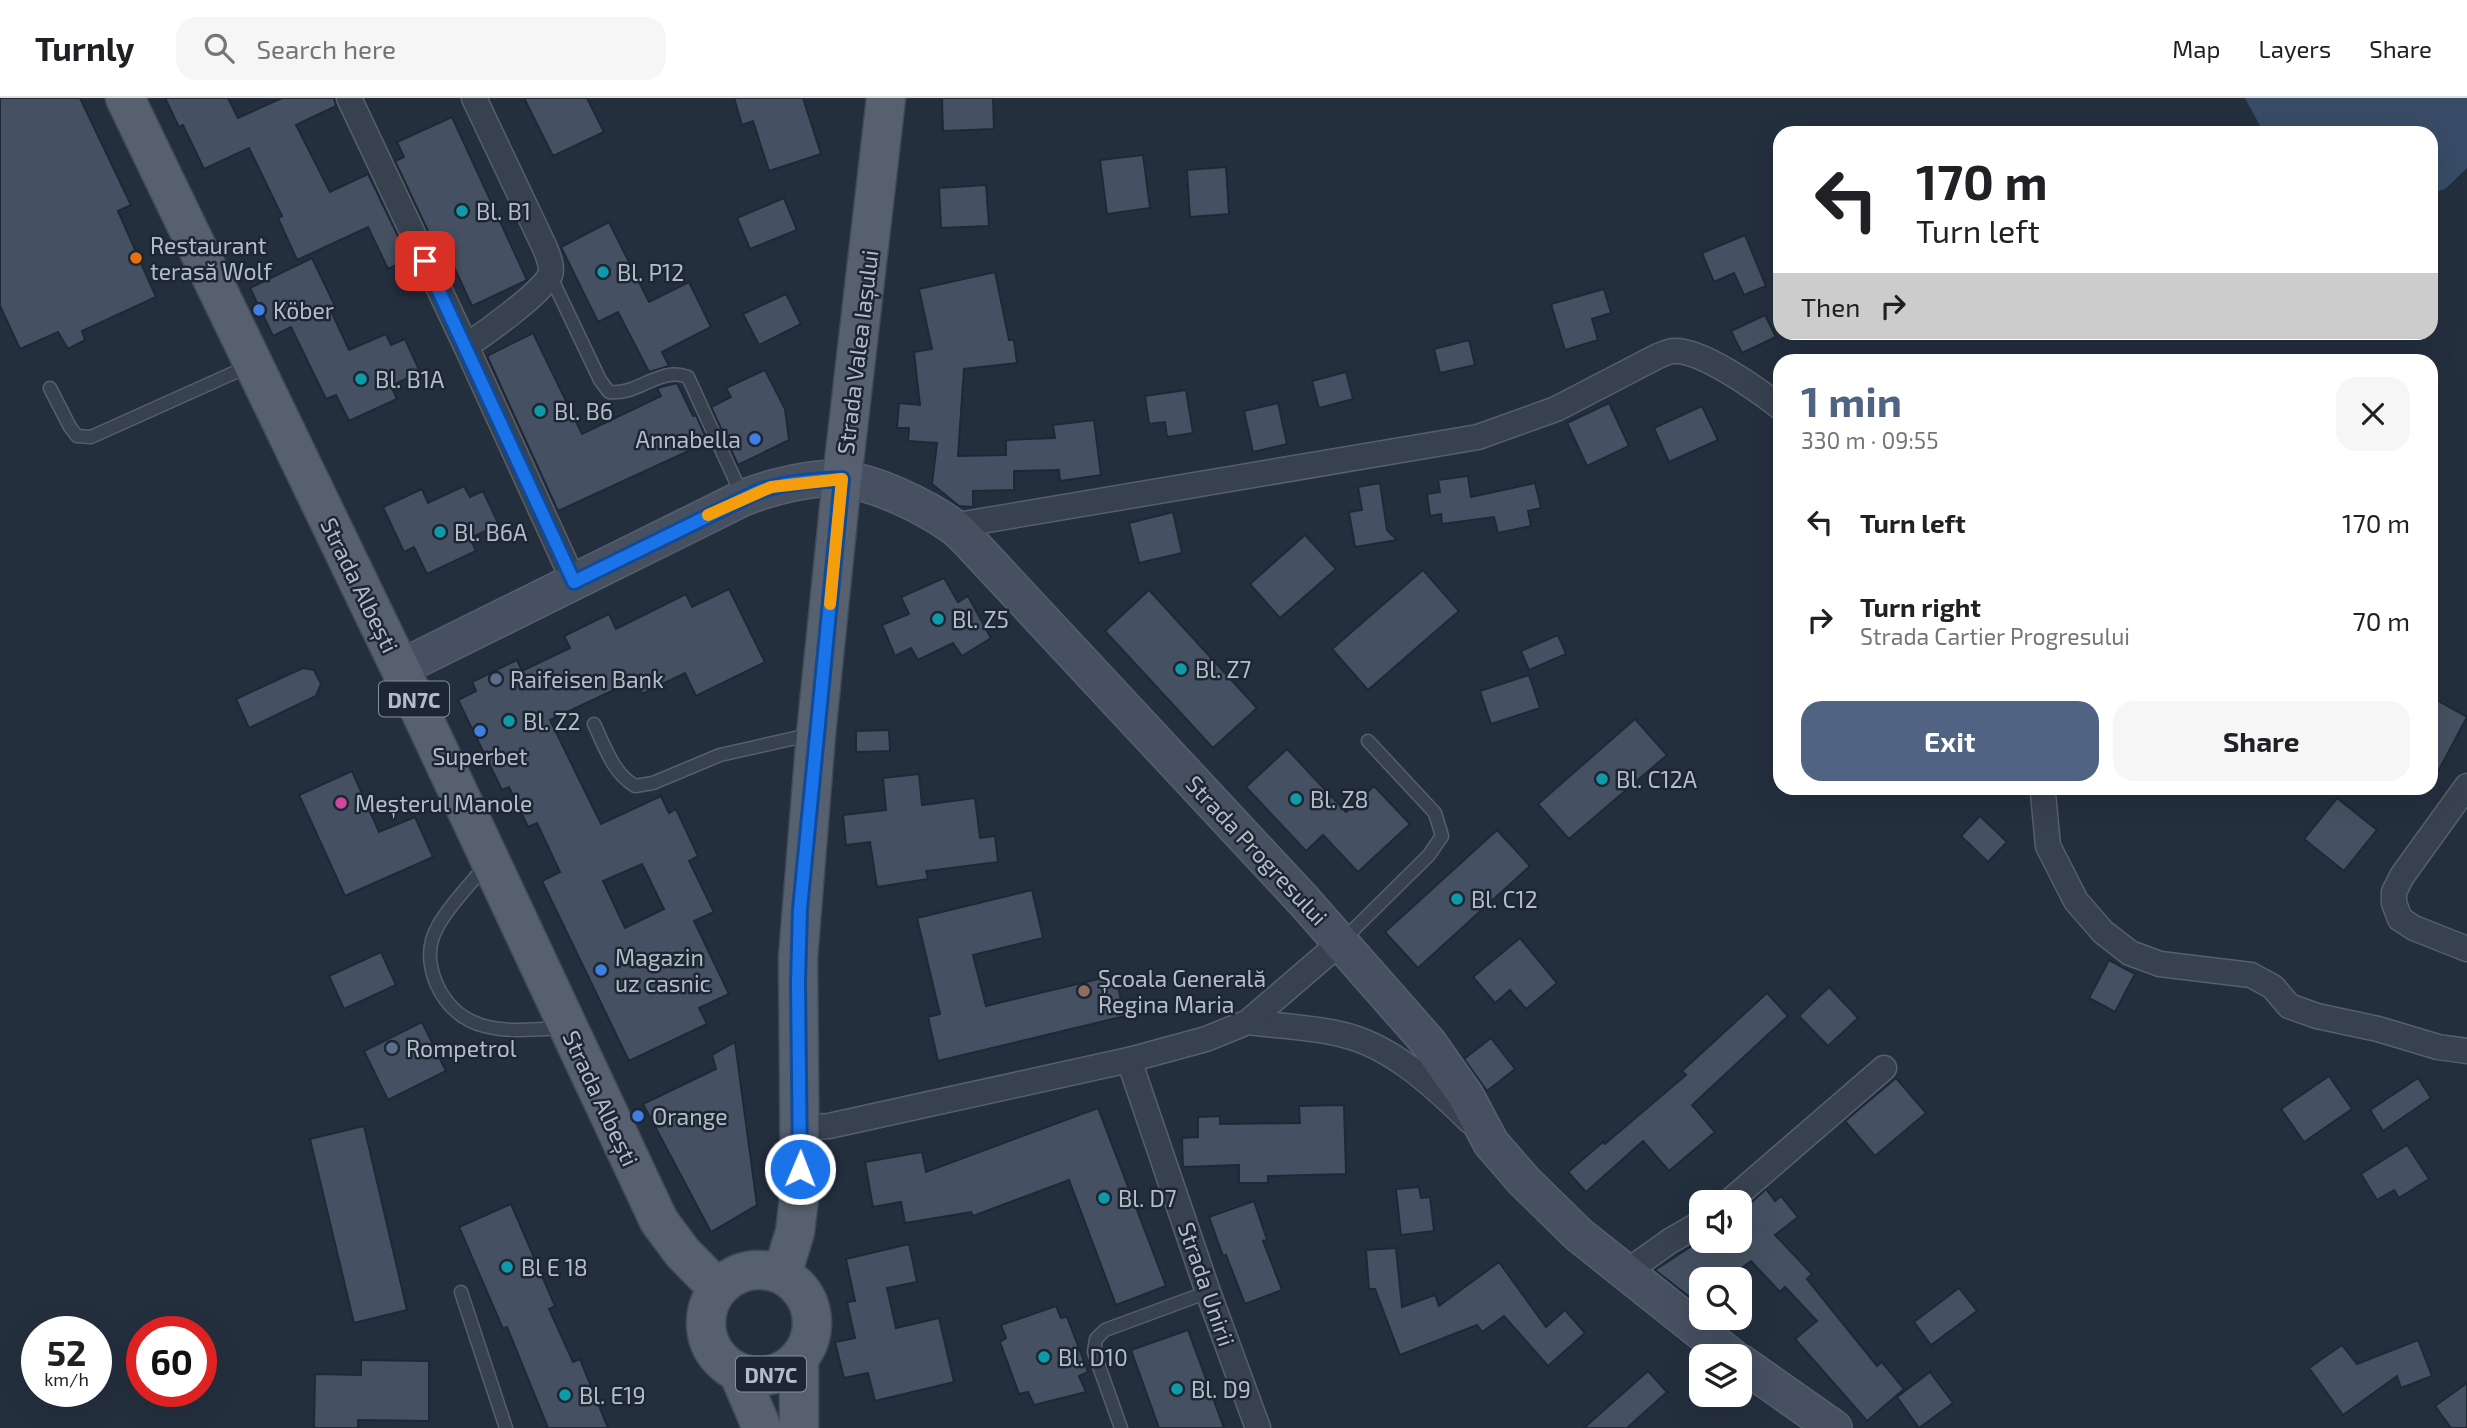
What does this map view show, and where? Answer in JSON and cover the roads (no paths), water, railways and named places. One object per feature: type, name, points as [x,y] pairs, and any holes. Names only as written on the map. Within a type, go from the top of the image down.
[{"type":"main road","name":"Strada Albești","points":[[125,98],[400,668],[659,1221],[682,1252],[718,1289]]},
{"type":"main road","name":"Strada Valea Iașului","points":[[782,1274],[796,1232],[800,1189],[798,958],[816,734],[886,98]]},
{"type":"main road","points":[[718,1289],[731,1277],[747,1271],[765,1269],[782,1274]]},
{"type":"main road","name":"DN7C","points":[[718,1289],[709,1303],[706,1319],[707,1335],[713,1350],[724,1363],[738,1372],[753,1376],[770,1375],[799,1359],[808,1345],[812,1328],[812,1312],[806,1297],[795,1283],[782,1274]]},
{"type":"main road","name":"DN7C","points":[[799,1359],[799,1428]]},
{"type":"main road","points":[[738,1372],[762,1428]]},
{"type":"street","points":[[349,98],[574,582]]},
{"type":"street","points":[[466,346],[538,290],[550,275],[551,266],[474,98]]},
{"type":"street","points":[[952,526],[1478,436],[1556,409],[1672,351],[1698,356],[1773,402]]},
{"type":"street","name":"Strada Progresului","points":[[400,668],[743,498],[771,487],[842,479],[876,487],[952,526],[1067,644],[1341,942],[1428,1042],[1466,1096],[1491,1143],[1524,1181],[1578,1234],[1716,1344]]},
{"type":"street","points":[[2467,786],[2402,876],[2394,892],[2394,903],[2400,919],[2467,949]]},
{"type":"street","points":[[2043,795],[2048,846],[2076,901],[2103,932],[2130,953],[2160,964],[2251,975],[2273,987],[2290,1006],[2317,1016],[2378,1029],[2438,1047],[2467,1051]]},
{"type":"street","points":[[800,1128],[829,1126],[1129,1060],[1206,1039],[1248,1022],[1341,942]]},
{"type":"street","points":[[1248,1022],[1341,1034],[1376,1046],[1416,1073],[1491,1143]]},
{"type":"street","name":"Strada Unirii","points":[[1129,1060],[1208,1292],[1258,1428]]},
{"type":"street","points":[[1743,1190],[1884,1068]]},
{"type":"street","points":[[1625,1273],[1689,1230]]},
{"type":"street","points":[[1752,1370],[1834,1428]]},
{"type":"lane","points":[[550,275],[600,380],[609,392],[623,394],[664,374],[676,373],[688,377],[743,498]]},
{"type":"lane","points":[[50,388],[77,436],[91,437],[253,364]]},
{"type":"lane","points":[[594,724],[609,757],[623,779],[635,786],[653,783],[720,755],[816,734]]},
{"type":"lane","points":[[1341,942],[1429,855],[1442,836],[1435,813],[1368,741]]},
{"type":"lane","points":[[490,860],[438,926],[429,949],[429,967],[440,993],[452,1010],[470,1021],[495,1030],[568,1028]]},
{"type":"lane","points":[[1121,1428],[1094,1352],[1096,1339],[1105,1331],[1208,1292]]},
{"type":"lane","points":[[461,1293],[506,1428]]},
{"type":"water","points":[[2245,98],[2467,98],[2467,168],[2445,189],[2438,191],[2438,126],[2260,126]]},
{"type":"place","name":"Bl. B1","points":[[462,211]]},
{"type":"place","name":"Restaurant terasă Wolf","points":[[136,258]]},
{"type":"place","name":"Bl. P12","points":[[603,272]]},
{"type":"place","name":"Köber","points":[[259,310]]},
{"type":"place","name":"Bl. B1A","points":[[361,379]]},
{"type":"place","name":"Bl. B6","points":[[540,411]]},
{"type":"place","name":"Annabella","points":[[755,439]]},
{"type":"place","name":"Bl. B6A","points":[[440,532]]},
{"type":"place","name":"Bl. Z5","points":[[938,619]]},
{"type":"place","name":"Bl. Z7","points":[[1181,669]]},
{"type":"place","name":"Raifeisen Bank","points":[[496,679]]},
{"type":"place","name":"Bl. Z2","points":[[509,721]]},
{"type":"place","name":"Superbet","points":[[480,731]]},
{"type":"place","name":"Bl. C12A","points":[[1602,779]]},
{"type":"place","name":"Bl. Z8","points":[[1296,799]]},
{"type":"place","name":"Meșterul Manole","points":[[341,803]]},
{"type":"place","name":"Bl. C12","points":[[1457,899]]},
{"type":"place","name":"Magazin uz casnic","points":[[601,970]]},
{"type":"place","name":"Școala Generală Regina Maria","points":[[1084,991]]},
{"type":"place","name":"Rompetrol","points":[[392,1048]]},
{"type":"place","name":"Orange","points":[[638,1116]]},
{"type":"place","name":"Bl. D7","points":[[1104,1198]]},
{"type":"place","name":"Bl E 18","points":[[507,1267]]},
{"type":"place","name":"Bl. D10","points":[[1044,1357]]},
{"type":"place","name":"Bl. D9","points":[[1177,1389]]},
{"type":"place","name":"Bl. E19","points":[[565,1395]]}]
